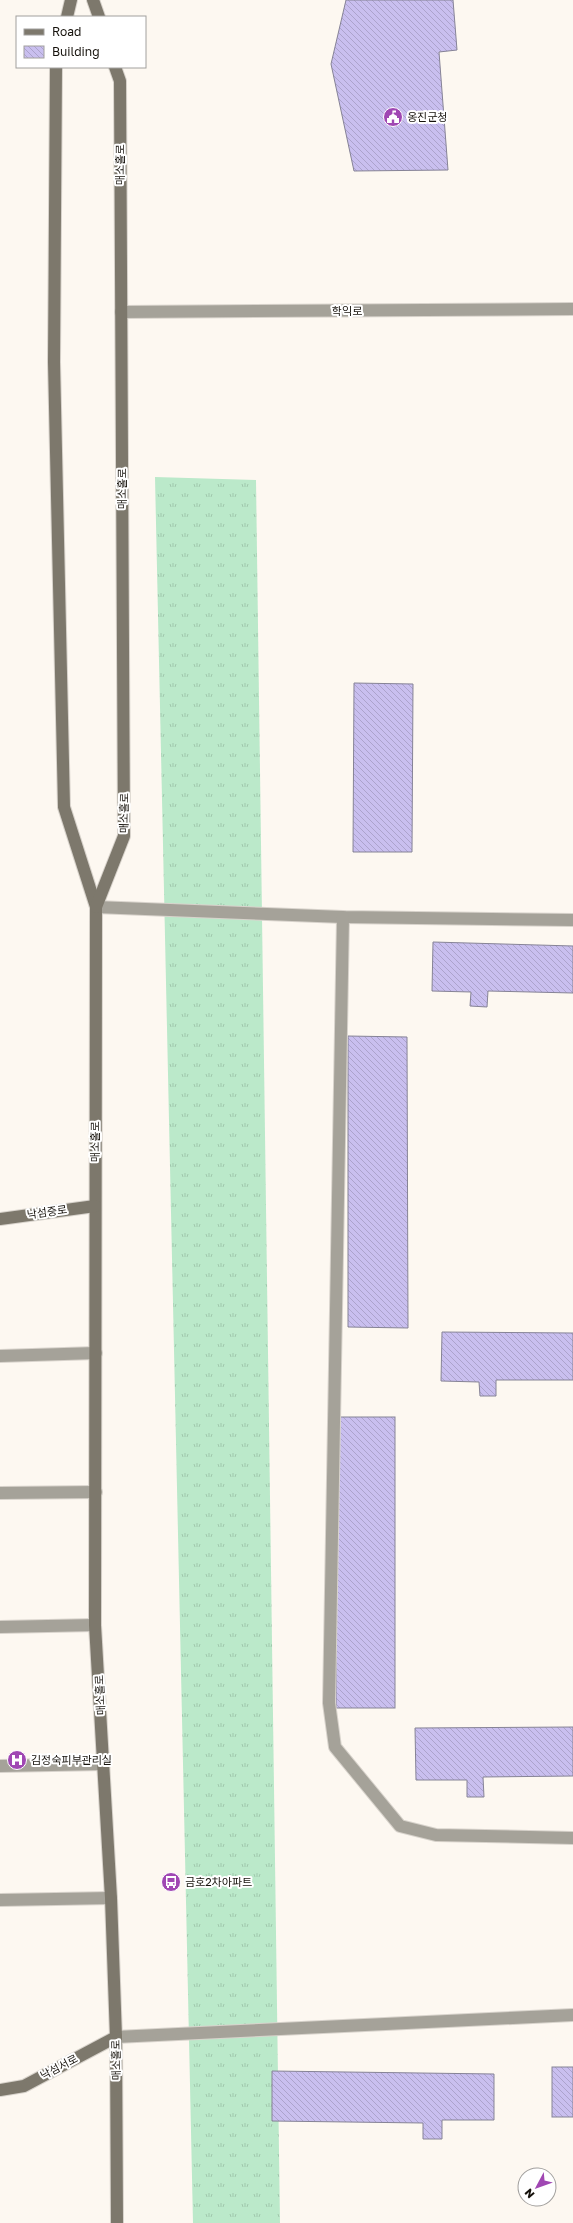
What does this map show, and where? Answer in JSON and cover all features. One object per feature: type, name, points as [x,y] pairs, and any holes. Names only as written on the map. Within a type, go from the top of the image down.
[{"type":"main road","points":[[67,16],[71,0]]},
{"type":"main road","points":[[93,0],[99,16]]},
{"type":"main road","name":"매소홀로","points":[[56,68],[54,362],[64,808],[96,907],[95,1625],[111,1898],[116,2036],[117,2223]]},
{"type":"main road","name":"매소홀로","points":[[96,907],[124,836],[120,81],[115,68]]},
{"type":"main road","name":"낙섬중로","points":[[0,1219],[95,1206]]},
{"type":"main road","name":"낙섬서로","points":[[0,2090],[24,2086],[116,2036]]},
{"type":"street","name":"학익로","points":[[121,312],[573,309]]},
{"type":"street","points":[[96,907],[343,917],[573,920]]},
{"type":"street","points":[[343,917],[330,1703],[335,1747],[400,1826],[436,1835],[573,1838]]},
{"type":"street","points":[[0,1356],[96,1353]]},
{"type":"street","points":[[0,1493],[96,1492]]},
{"type":"street","points":[[0,1627],[95,1625]]},
{"type":"street","points":[[0,1766],[104,1764]]},
{"type":"street","points":[[0,1900],[111,1898]]},
{"type":"street","points":[[116,2036],[573,2015]]},
{"type":"green space","points":[[155,477],[256,480],[280,2223],[193,2223]]},
{"type":"building","name":"옹진군청","points":[[346,0],[453,0],[457,50],[439,52],[448,170],[354,171],[331,64]]},
{"type":"building","points":[[354,683],[413,684],[412,852],[353,852]]},
{"type":"building","points":[[433,942],[573,946],[573,993],[488,991],[487,1007],[470,1006],[471,992],[432,991]]},
{"type":"building","points":[[348,1036],[407,1037],[408,1328],[348,1327]]},
{"type":"building","points":[[442,1332],[573,1333],[573,1380],[496,1380],[496,1396],[480,1396],[479,1382],[441,1381]]},
{"type":"building","points":[[336,1417],[395,1417],[395,1708],[336,1708]]},
{"type":"building","points":[[573,1727],[573,1776],[483,1777],[484,1797],[467,1797],[467,1780],[416,1780],[415,1728]]},
{"type":"building","points":[[552,2067],[573,2067],[573,2117],[552,2117]]},
{"type":"building","points":[[272,2071],[494,2074],[494,2120],[442,2120],[442,2139],[423,2139],[423,2123],[272,2121]]},
{"type":"place","name":"옹진군청","points":[[393,117]]},
{"type":"place","name":"김정숙피부관리실","points":[[17,1760]]},
{"type":"place","name":"금호2차아파트","points":[[171,1882]]}]
